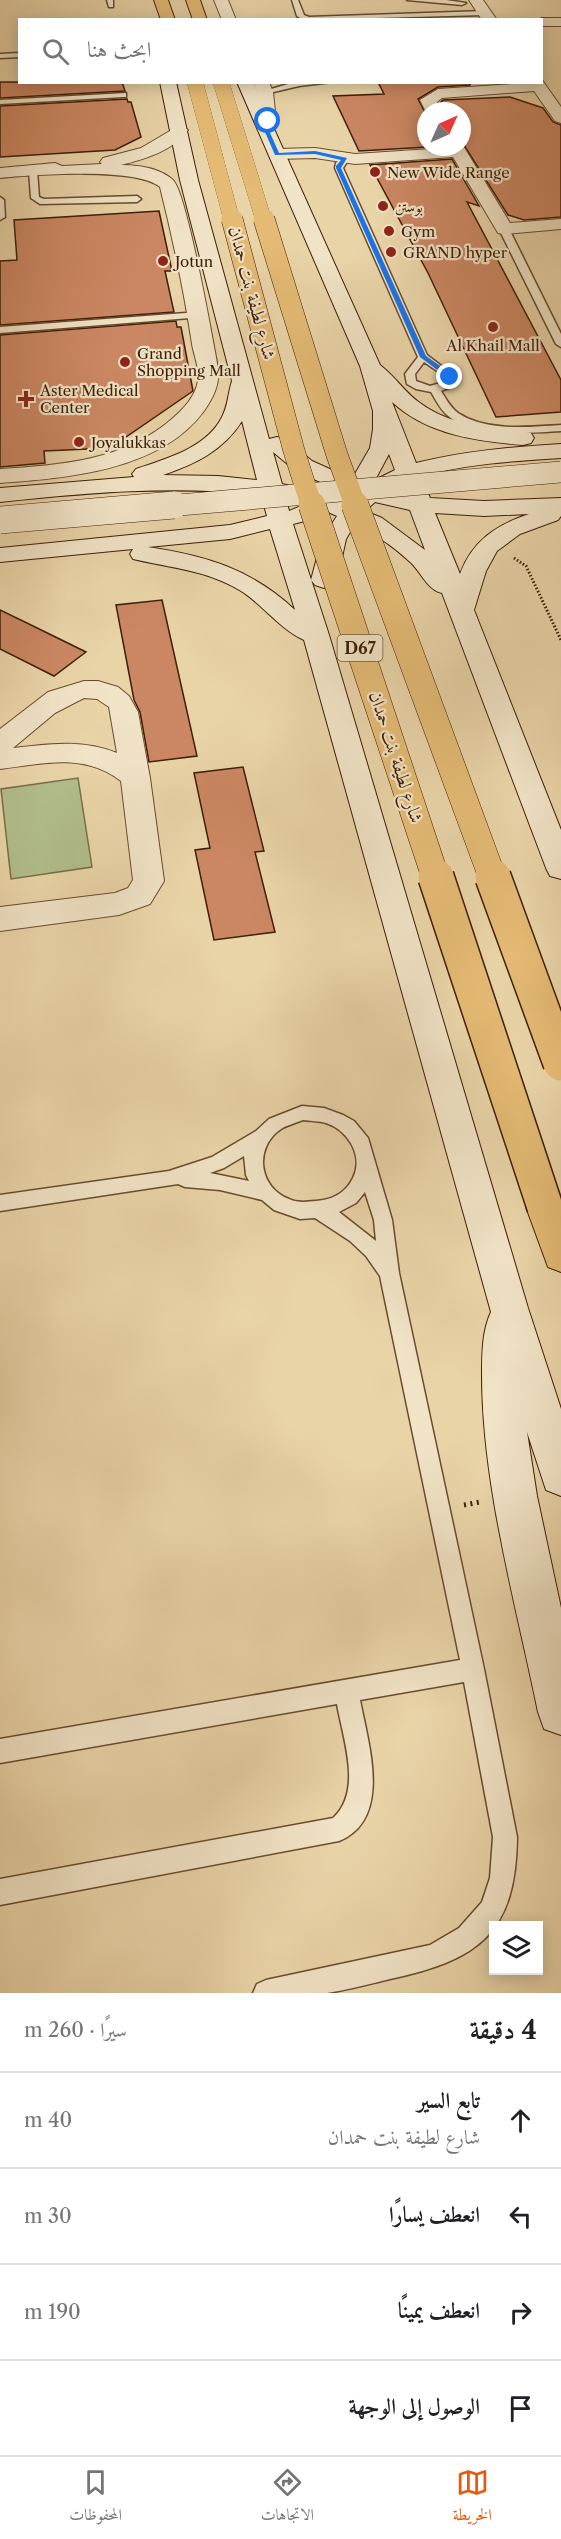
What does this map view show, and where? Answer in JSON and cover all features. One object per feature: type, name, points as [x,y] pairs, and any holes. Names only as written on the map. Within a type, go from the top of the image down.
[{"type":"main road","points":[[161,0],[167,18]]},
{"type":"main road","points":[[193,0],[199,18]]},
{"type":"main road","name":"شارع لطيفة بنت حمدان","points":[[196,84],[294,451],[561,1255]]},
{"type":"main road","name":"شارع لطيفة بنت حمدان","points":[[222,84],[337,455],[561,1063]]},
{"type":"street","points":[[221,0],[228,18]]},
{"type":"street","points":[[543,22],[561,22]]},
{"type":"street","points":[[168,84],[189,180],[280,522],[316,635],[509,1308],[561,1475]]},
{"type":"street","points":[[246,84],[370,366],[384,411],[561,868]]},
{"type":"street","points":[[429,102],[428,100],[438,94],[537,84],[561,118]]},
{"type":"street","points":[[263,87],[268,121],[264,125]]},
{"type":"street","points":[[0,173],[98,164],[133,157],[161,145],[180,130]]},
{"type":"street","points":[[277,154],[315,153],[345,159],[417,153]]},
{"type":"street","points":[[461,156],[504,229],[561,224]]},
{"type":"street","points":[[0,477],[89,467],[135,450],[172,429],[197,405],[208,380],[199,315],[168,185],[159,176],[128,170],[33,171]]},
{"type":"street","points":[[188,264],[208,250]]},
{"type":"street","points":[[370,366],[410,407],[428,418],[449,426],[500,436],[561,439]]},
{"type":"street","points":[[97,486],[153,471],[203,449],[225,431],[232,420],[242,382]]},
{"type":"street","points":[[242,382],[254,392],[269,432],[284,451],[294,460],[321,476],[418,556],[462,609]]},
{"type":"street","points":[[316,635],[330,551],[351,500],[381,448],[384,411]]},
{"type":"street","points":[[0,555],[230,532],[280,522],[351,500],[408,472],[437,463],[462,458],[561,451]]},
{"type":"street","points":[[0,520],[561,471]]},
{"type":"street","points":[[0,495],[97,486],[192,481],[351,500],[480,509],[561,505]]},
{"type":"street","points":[[0,537],[561,489]]},
{"type":"street","points":[[462,609],[471,572],[477,558],[491,542],[527,522],[561,512]]},
{"type":"street","points":[[93,546],[176,558],[225,572],[261,594],[300,628],[316,635]]},
{"type":"street","points":[[0,744],[56,699],[73,692],[93,689],[114,696],[126,717],[149,881],[146,889],[130,901],[119,904],[0,918]]},
{"type":"street","points":[[85,752],[109,735],[126,717]]},
{"type":"street","points":[[0,759],[85,752],[112,760],[136,778]]},
{"type":"street","points":[[509,1308],[503,1354],[503,1416],[522,1530],[561,1712]]},
{"type":"lane","points":[[295,0],[301,16],[306,18]]},
{"type":"lane","points":[[410,0],[482,9]]},
{"type":"lane","points":[[325,18],[482,9]]},
{"type":"lane","points":[[0,56],[18,55]]},
{"type":"lane","points":[[263,87],[289,84]]},
{"type":"lane","points":[[0,102],[123,95]]},
{"type":"lane","points":[[345,159],[338,166],[423,357],[450,377],[449,384],[434,389],[415,385],[410,374],[423,357]]},
{"type":"lane","points":[[33,171],[35,198],[43,202],[137,199]]},
{"type":"lane","points":[[0,200],[0,217]]},
{"type":"lane","points":[[504,229],[561,344]]},
{"type":"lane","points":[[0,330],[199,315]]},
{"type":"lane","points":[[434,389],[453,414],[471,423],[510,429],[561,428]]},
{"type":"lane","points":[[266,1993],[432,1957],[455,1948],[474,1933],[489,1913],[500,1890],[505,1864],[505,1837],[389,1273],[383,1220],[367,1170],[366,1155],[361,1140],[350,1128],[336,1119],[319,1114],[293,1115],[270,1125],[260,1137],[254,1151],[252,1167],[257,1181],[268,1194],[282,1204],[299,1210],[318,1210],[336,1206],[351,1197],[361,1184],[367,1170]]},
{"type":"lane","points":[[0,1203],[170,1179],[218,1163],[260,1137]]},
{"type":"lane","points":[[170,1179],[220,1182],[268,1194]]},
{"type":"lane","points":[[318,1210],[358,1234],[376,1252],[389,1273]]},
{"type":"lane","points":[[0,1751],[472,1669]]},
{"type":"lane","points":[[0,1892],[339,1829],[350,1820],[362,1794],[362,1779],[347,1692]]},
{"type":"path","points":[[491,542],[526,566],[561,640]]},
{"type":"green space","points":[[78,778],[92,867],[11,879],[1,789]]},
{"type":"building","points":[[0,82],[123,84],[125,91],[0,98]]},
{"type":"building","points":[[379,84],[470,84],[438,87],[418,99],[417,148],[359,151],[333,96],[384,94]]},
{"type":"building","points":[[510,97],[543,108],[553,122],[561,125],[561,217],[524,220],[508,215],[471,156],[471,102],[441,102],[443,100]]},
{"type":"building","points":[[127,99],[131,102],[141,137],[115,150],[0,157],[0,106]]},
{"type":"building","name":"Al Khail Mall","points":[[452,159],[479,206],[467,202],[561,380],[561,412],[496,417],[428,273],[370,165]]},
{"type":"building","points":[[159,211],[172,271],[165,271],[174,312],[0,325],[0,261],[17,260],[14,220]]},
{"type":"building","points":[[176,321],[177,327],[181,327],[193,391],[110,448],[44,451],[45,463],[0,467],[0,335]]},
{"type":"building","points":[[162,600],[197,756],[149,762],[140,712],[134,700],[116,605]]},
{"type":"building","points":[[0,610],[86,652],[54,676],[0,649]]},
{"type":"building","points":[[243,767],[264,851],[255,852],[275,932],[214,940],[195,850],[210,848],[194,773]]},
{"type":"place","name":"New Wide Range","points":[[375,172]]},
{"type":"place","name":"بوستن","points":[[383,206]]},
{"type":"place","name":"Gym","points":[[389,231]]},
{"type":"place","name":"GRAND hyper","points":[[391,252]]},
{"type":"place","name":"Jotun","points":[[163,261]]},
{"type":"place","name":"Al Khail Mall","points":[[493,327]]},
{"type":"place","name":"Grand Shopping Mall","points":[[125,362]]},
{"type":"place","name":"Aster Medical Center","points":[[26,399]]},
{"type":"place","name":"Joyalukkas","points":[[79,442]]},
{"type":"route","points":[[268,121],[264,125],[277,154],[306,152],[345,159],[338,166],[423,357],[450,377]]}]
